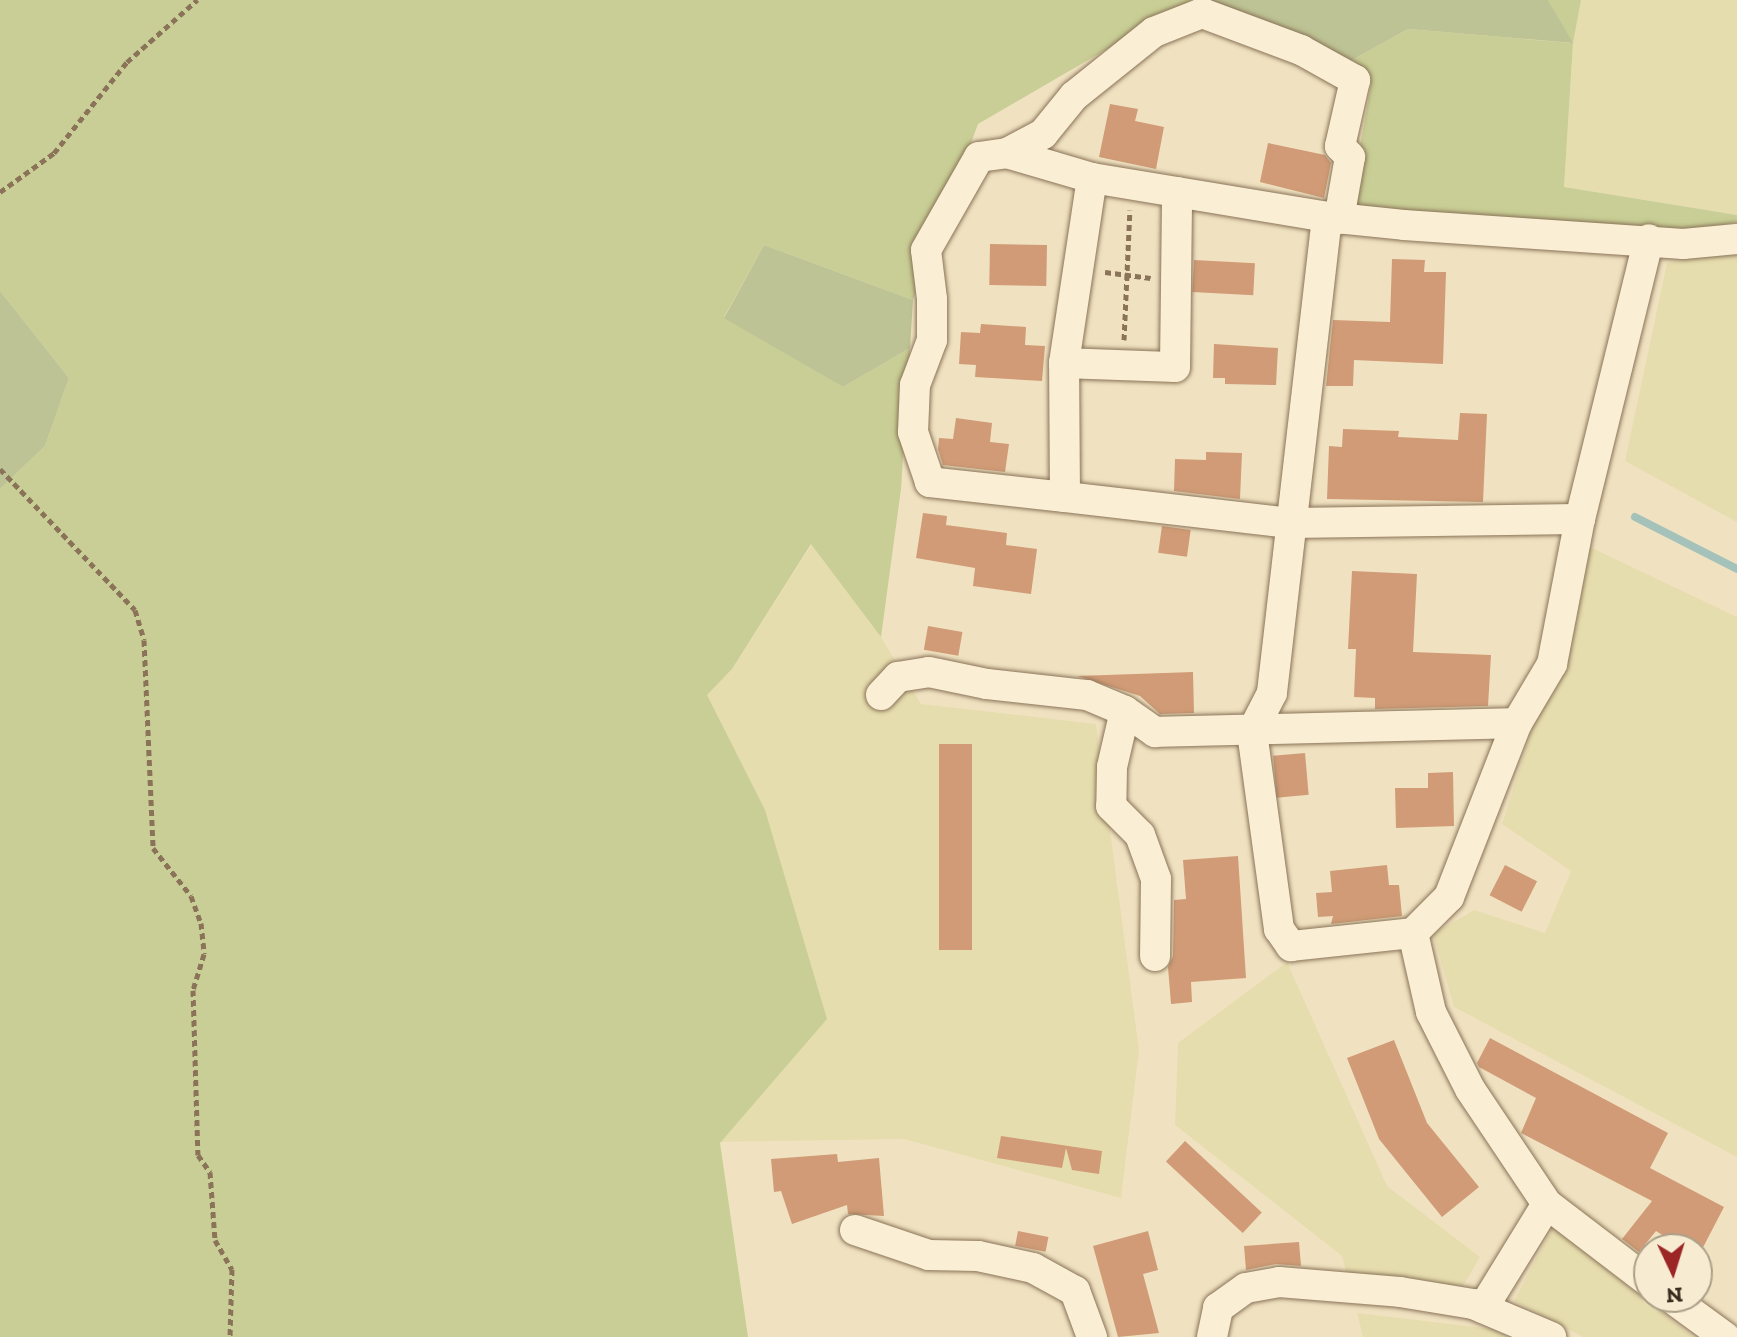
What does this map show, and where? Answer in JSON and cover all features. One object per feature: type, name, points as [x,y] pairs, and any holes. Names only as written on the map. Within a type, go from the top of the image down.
[{"type":"street","points":[[1580,519],[1290,523],[930,482],[913,432],[915,385],[932,340],[932,299],[926,250],[979,157],[1007,153],[1043,134],[1074,96],[1154,32],[1202,13],[1301,50],[1355,80],[1340,146],[1350,157],[1333,218],[1290,523],[1272,693],[1252,732],[1279,929],[1291,946],[1413,933],[1449,897],[1517,723],[1552,664],[1580,519],[1649,239]]},
{"type":"street","points":[[1007,153],[1092,178],[1333,218],[1649,239],[1683,244],[1737,239]]},
{"type":"street","points":[[1065,497],[1064,363],[1092,178]]},
{"type":"street","points":[[1064,363],[1175,367],[1177,192]]},
{"type":"street","points":[[881,695],[898,677],[929,672],[987,684],[1087,695],[1125,711],[1155,732],[1252,732],[1517,723]]},
{"type":"street","points":[[1125,711],[1112,767],[1111,806],[1140,835],[1156,879],[1155,956]]},
{"type":"street","points":[[1413,933],[1431,1012],[1470,1089],[1547,1204],[1633,1270]]},
{"type":"street","points":[[1483,1308],[1547,1204]]},
{"type":"street","points":[[855,1230],[929,1255],[978,1256],[1033,1268],[1075,1291],[1092,1337]]},
{"type":"street","points":[[1212,1337],[1218,1308],[1246,1288],[1279,1282],[1400,1292],[1483,1308],[1551,1337]]},
{"type":"street","points":[[1692,1313],[1725,1337]]},
{"type":"path","points":[[0,192],[54,153],[127,62],[197,0]]},
{"type":"path","points":[[1122,365],[1131,184]]},
{"type":"path","points":[[1078,269],[1176,281]]},
{"type":"path","points":[[0,469],[135,610],[144,640],[153,848],[191,896],[201,923],[204,954],[193,990],[198,1155],[210,1172],[215,1240],[232,1269],[230,1337]]},
{"type":"shaded area","points":[[1581,0],[1737,0],[1737,215],[1564,187],[1573,43]]},
{"type":"shaded area","points":[[1737,252],[1737,522],[1625,461],[1667,263]]},
{"type":"shaded area","points":[[812,544],[881,637],[921,704],[1096,724],[1139,1050],[1121,1198],[904,1139],[720,1142],[826,1019],[707,695],[732,669]]},
{"type":"shaded area","points":[[1590,547],[1737,617],[1737,1157],[1454,1007],[1433,934],[1474,910],[1545,933],[1571,871],[1502,824]]},
{"type":"shaded area","points":[[1287,962],[1387,1186],[1480,1257],[1463,1286],[1347,1275],[1342,1256],[1175,1125],[1178,1043]]},
{"type":"shaded area","points":[[1553,1227],[1633,1290],[1633,1313],[1662,1313],[1693,1337],[1583,1337],[1514,1301]]},
{"type":"shaded area","points":[[1357,1313],[1493,1329],[1508,1337],[1363,1337]]},
{"type":"green space","points":[[0,0],[1191,0],[978,124],[913,300],[764,245],[724,317],[843,387],[910,348],[901,489],[881,637],[811,544],[732,669],[707,695],[765,810],[827,1019],[720,1143],[748,1337],[0,1337],[0,489],[45,446],[69,378],[0,291]]},
{"type":"green space","points":[[1204,0],[1548,0],[1573,43],[1408,29],[1345,64]]},
{"type":"green space","points":[[1548,0],[1581,0],[1573,43],[1564,187],[1737,215],[1737,222],[1684,232],[1349,209],[1371,84],[1345,64],[1408,29],[1572,43]]},
{"type":"green space","points":[[764,245],[913,300],[910,348],[843,387],[724,318]]},
{"type":"green space","points":[[0,291],[69,378],[45,446],[0,489]]},
{"type":"building","points":[[1110,104],[1138,109],[1135,121],[1164,127],[1156,169],[1099,157]]},
{"type":"building","points":[[1268,143],[1325,155],[1331,163],[1324,198],[1260,182]]},
{"type":"building","points":[[990,244],[1047,245],[1046,286],[989,285]]},
{"type":"building","points":[[1392,259],[1425,260],[1424,272],[1446,272],[1443,364],[1354,360],[1353,386],[1326,386],[1333,320],[1390,322]]},
{"type":"building","points":[[1194,260],[1255,263],[1253,295],[1192,292]]},
{"type":"building","points":[[981,324],[1026,327],[1025,345],[1045,346],[1042,381],[975,377],[976,365],[959,364],[961,332],[980,333]]},
{"type":"building","points":[[1214,344],[1278,348],[1276,385],[1225,384],[1225,378],[1213,378]]},
{"type":"building","points":[[1460,413],[1487,414],[1483,502],[1327,499],[1329,446],[1342,447],[1343,429],[1399,431],[1398,437],[1458,440]]},
{"type":"building","points":[[956,418],[992,423],[990,442],[1009,444],[1005,472],[943,465],[938,449],[939,438],[953,439]]},
{"type":"building","points":[[1206,452],[1242,453],[1240,499],[1174,491],[1175,459],[1206,460]]},
{"type":"building","points":[[923,513],[947,516],[946,525],[1007,533],[1006,545],[1037,549],[1031,594],[973,586],[975,568],[916,558]]},
{"type":"building","points":[[1162,526],[1191,530],[1187,557],[1158,553]]},
{"type":"building","points":[[1352,571],[1417,574],[1413,652],[1491,655],[1488,706],[1375,709],[1375,698],[1354,697],[1356,649],[1348,649]]},
{"type":"building","points":[[928,626],[962,632],[958,656],[924,650]]},
{"type":"building","points":[[1193,672],[1194,713],[1160,714],[1140,696],[1077,676]]},
{"type":"building","points":[[939,744],[972,744],[972,950],[939,950]]},
{"type":"building","points":[[1305,753],[1309,795],[1277,798],[1273,756]]},
{"type":"building","points":[[1453,772],[1454,826],[1396,828],[1395,788],[1428,788],[1428,773]]},
{"type":"building","points":[[1238,856],[1246,978],[1191,982],[1192,1002],[1171,1004],[1168,967],[1173,956],[1174,900],[1186,899],[1183,860]]},
{"type":"building","points":[[1387,865],[1389,885],[1399,885],[1402,916],[1331,924],[1333,916],[1318,917],[1316,893],[1332,892],[1330,871]]},
{"type":"building","points":[[1505,865],[1537,881],[1522,912],[1490,895]]},
{"type":"building","points":[[1490,1038],[1668,1133],[1650,1168],[1724,1207],[1710,1233],[1633,1233],[1633,1247],[1622,1239],[1652,1201],[1521,1133],[1536,1098],[1479,1067],[1477,1063]]},
{"type":"building","points":[[1394,1040],[1427,1123],[1479,1187],[1442,1217],[1379,1139],[1347,1058]]},
{"type":"building","points":[[1001,1136],[1102,1151],[1099,1174],[1072,1170],[1066,1148],[1062,1168],[997,1158]]},
{"type":"building","points":[[1185,1141],[1262,1213],[1243,1233],[1166,1161]]},
{"type":"building","points":[[837,1154],[838,1162],[879,1158],[884,1216],[848,1214],[847,1205],[792,1224],[781,1191],[774,1192],[771,1159]]},
{"type":"building","points":[[1018,1231],[1048,1237],[1046,1252],[1015,1246]]},
{"type":"building","points":[[1148,1231],[1158,1270],[1143,1274],[1159,1333],[1118,1337],[1093,1246]]},
{"type":"building","points":[[1299,1242],[1301,1266],[1276,1264],[1246,1270],[1244,1246]]},
{"type":"waterway","points":[[1635,517],[1737,569]]}]
